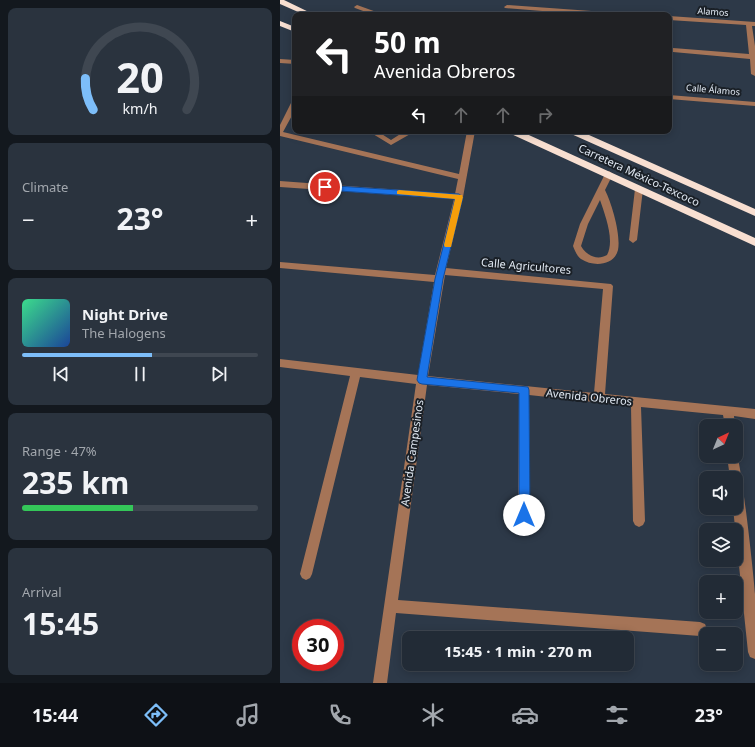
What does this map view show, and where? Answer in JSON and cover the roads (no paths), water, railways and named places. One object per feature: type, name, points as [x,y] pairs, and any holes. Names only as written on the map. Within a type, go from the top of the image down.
[{"type":"highway","points":[[280,1],[304,12]]},
{"type":"highway","points":[[280,23],[292,29]]},
{"type":"highway","name":"Carretera México-Texcoco","points":[[519,134],[755,242]]},
{"type":"highway","name":"Carretera México-Texcoco","points":[[579,134],[755,213]]},
{"type":"street","points":[[505,12],[509,0]]},
{"type":"street","points":[[357,7],[371,12]]},
{"type":"street","points":[[507,7],[577,12]]},
{"type":"street","name":"Alamos","points":[[672,18],[752,24]]},
{"type":"street","points":[[752,24],[755,74]]},
{"type":"street","points":[[673,50],[754,57]]},
{"type":"street","points":[[280,61],[292,62]]},
{"type":"street","name":"Calle Álamos","points":[[672,97],[755,104]]},
{"type":"street","points":[[292,109],[280,133],[463,178]]},
{"type":"street","points":[[376,134],[391,144],[405,134]]},
{"type":"street","name":"Avenida Campesinos","points":[[380,683],[422,380],[440,275],[459,197],[470,134]]},
{"type":"street","points":[[602,190],[614,237],[613,250],[609,257],[602,260],[588,260],[581,255],[577,246],[584,224],[609,174]]},
{"type":"street","points":[[280,184],[459,197]]},
{"type":"street","points":[[633,240],[639,189]]},
{"type":"street","name":"Calle Agricultores","points":[[280,265],[608,286],[599,399]]},
{"type":"street","name":"Avenida Obreros","points":[[280,363],[422,380],[755,414]]},
{"type":"street","points":[[306,574],[356,371]]},
{"type":"street","points":[[524,390],[524,515]]},
{"type":"street","points":[[636,402],[639,521]]},
{"type":"street","points":[[728,411],[729,419]]},
{"type":"street","points":[[740,515],[755,652]]},
{"type":"street","points":[[391,606],[699,629]]}]
